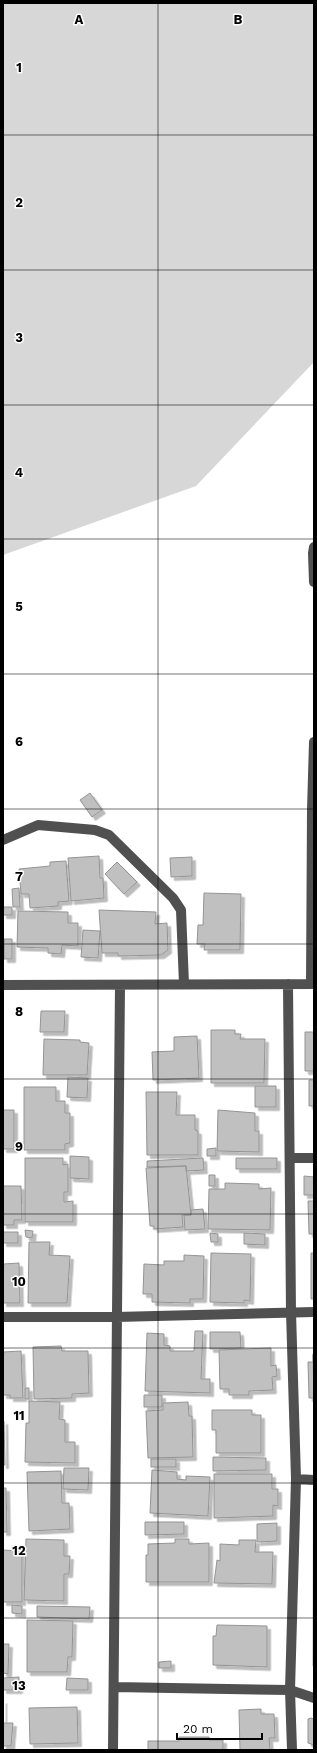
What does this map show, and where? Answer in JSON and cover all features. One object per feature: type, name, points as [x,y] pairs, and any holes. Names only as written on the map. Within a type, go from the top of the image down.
[{"type":"street","points":[[314,547],[314,582]]},
{"type":"street","points":[[3,985],[313,984],[314,742]]},
{"type":"street","points":[[3,840],[38,825],[95,830],[109,835],[174,898],[181,910],[184,984]]},
{"type":"street","points":[[288,984],[291,1312],[296,1479],[290,1690],[292,1750]]},
{"type":"street","points":[[113,1750],[120,985]]},
{"type":"street","points":[[290,1158],[314,1158]]},
{"type":"street","points":[[3,1317],[116,1317],[314,1312]]},
{"type":"street","points":[[296,1479],[314,1480]]},
{"type":"street","points":[[114,1687],[290,1690],[314,1698]]},
{"type":"shaded area","points":[[3,3],[314,3],[314,362],[196,486],[3,555]]},
{"type":"shaded area","points":[[314,1498],[314,1667],[312,1666]]},
{"type":"building","points":[[90,793],[102,810],[92,817],[80,800]]},
{"type":"building","points":[[99,856],[100,878],[103,878],[104,898],[71,901],[68,858]]},
{"type":"building","points":[[192,857],[192,876],[171,877],[170,858]]},
{"type":"building","points":[[66,861],[69,901],[58,902],[58,906],[30,908],[29,894],[21,894],[19,869],[50,866],[50,862]]},
{"type":"building","points":[[117,862],[137,882],[124,894],[105,874]]},
{"type":"building","points":[[19,888],[20,907],[13,907],[12,889]]},
{"type":"building","points":[[204,893],[241,894],[240,950],[204,950],[205,944],[197,944],[198,925],[203,925]]},
{"type":"building","points":[[3,907],[12,907],[12,915],[3,915]]},
{"type":"building","points":[[99,910],[156,912],[155,924],[167,923],[168,950],[161,955],[118,956],[118,953],[102,953]]},
{"type":"building","points":[[18,911],[68,912],[68,923],[78,923],[78,946],[62,945],[61,954],[48,953],[48,948],[17,947]]},
{"type":"building","points":[[83,930],[100,931],[98,958],[81,957]]},
{"type":"building","points":[[4,939],[12,939],[12,959],[4,959]]},
{"type":"building","points":[[41,1011],[65,1011],[64,1032],[40,1032]]},
{"type":"building","points":[[211,1030],[235,1030],[235,1034],[241,1034],[240,1039],[265,1039],[264,1083],[211,1083]]},
{"type":"building","points":[[305,1032],[314,1032],[314,1071],[305,1071]]},
{"type":"building","points":[[197,1036],[199,1078],[153,1080],[152,1052],[174,1051],[174,1037]]},
{"type":"building","points":[[44,1039],[80,1040],[80,1042],[89,1043],[87,1075],[43,1075]]},
{"type":"building","points":[[68,1077],[88,1078],[87,1098],[67,1097]]},
{"type":"building","points":[[309,1080],[314,1080],[314,1106],[309,1106]]},
{"type":"building","points":[[255,1086],[276,1086],[276,1107],[255,1107]]},
{"type":"building","points":[[24,1087],[56,1087],[56,1101],[65,1101],[65,1113],[70,1113],[70,1143],[65,1144],[65,1150],[24,1150]]},
{"type":"building","points":[[146,1092],[177,1092],[176,1115],[195,1115],[195,1130],[198,1131],[198,1155],[147,1155]]},
{"type":"building","points":[[3,1110],[14,1110],[14,1149],[3,1149]]},
{"type":"building","points":[[218,1110],[255,1113],[255,1131],[259,1131],[259,1152],[217,1151]]},
{"type":"building","points":[[216,1148],[216,1156],[207,1156],[207,1149]]},
{"type":"building","points":[[70,1156],[89,1157],[89,1179],[70,1178]]},
{"type":"building","points":[[25,1158],[63,1158],[63,1165],[68,1164],[68,1192],[64,1192],[64,1202],[73,1201],[73,1222],[25,1222]]},
{"type":"building","points":[[203,1158],[204,1170],[186,1171],[186,1166],[147,1167],[147,1161]]},
{"type":"building","points":[[236,1158],[277,1158],[277,1169],[236,1169]]},
{"type":"building","points":[[186,1166],[191,1215],[182,1215],[183,1227],[154,1229],[154,1226],[150,1226],[146,1168]]},
{"type":"building","points":[[209,1175],[215,1175],[215,1186],[209,1186]]},
{"type":"building","points":[[304,1176],[314,1177],[314,1195],[304,1195]]},
{"type":"building","points":[[225,1183],[259,1184],[259,1189],[271,1188],[270,1230],[208,1229],[209,1189],[225,1189]]},
{"type":"building","points":[[3,1186],[21,1186],[22,1220],[14,1220],[14,1225],[3,1225]]},
{"type":"building","points":[[308,1201],[314,1201],[314,1234],[309,1234]]},
{"type":"building","points":[[203,1209],[205,1229],[185,1230],[184,1215],[191,1215],[191,1210]]},
{"type":"building","points":[[25,1230],[33,1231],[32,1238],[26,1237]]},
{"type":"building","points":[[3,1232],[18,1232],[18,1243],[3,1243]]},
{"type":"building","points":[[210,1233],[218,1234],[218,1242],[211,1242]]},
{"type":"building","points":[[244,1233],[265,1234],[265,1245],[244,1244]]},
{"type":"building","points":[[29,1242],[50,1242],[49,1255],[70,1256],[67,1303],[28,1303]]},
{"type":"building","points":[[211,1253],[251,1254],[250,1301],[244,1300],[244,1303],[210,1302]]},
{"type":"building","points":[[311,1253],[314,1253],[314,1299],[311,1299]]},
{"type":"building","points":[[184,1255],[204,1256],[203,1299],[190,1299],[190,1303],[152,1302],[152,1294],[143,1294],[144,1264],[164,1265],[164,1261],[184,1261]]},
{"type":"building","points":[[19,1263],[20,1303],[3,1303],[3,1264]]},
{"type":"building","points":[[195,1331],[203,1331],[201,1379],[210,1379],[210,1393],[145,1391],[147,1333],[164,1334],[164,1345],[170,1346],[170,1351],[194,1351]]},
{"type":"building","points":[[210,1332],[240,1332],[241,1348],[210,1349]]},
{"type":"building","points":[[61,1346],[62,1351],[88,1351],[89,1393],[72,1394],[72,1398],[34,1399],[33,1347]]},
{"type":"building","points":[[271,1348],[271,1366],[276,1365],[277,1376],[272,1377],[273,1390],[249,1391],[249,1395],[229,1395],[229,1389],[220,1389],[219,1350]]},
{"type":"building","points":[[21,1351],[23,1398],[10,1398],[10,1395],[3,1395],[3,1352]]},
{"type":"building","points":[[313,1354],[314,1398],[309,1398],[308,1362],[313,1362]]},
{"type":"building","points":[[25,1388],[29,1388],[29,1399],[25,1399]]},
{"type":"building","points":[[144,1395],[162,1395],[162,1407],[144,1407]]},
{"type":"building","points":[[29,1401],[60,1402],[59,1419],[65,1420],[65,1442],[75,1442],[75,1463],[25,1462],[26,1423],[29,1423]]},
{"type":"building","points":[[188,1402],[189,1416],[192,1416],[193,1457],[148,1458],[146,1411],[163,1410],[163,1403]]},
{"type":"building","points":[[212,1410],[252,1410],[252,1415],[261,1415],[261,1453],[216,1453],[216,1430],[212,1430]]},
{"type":"building","points":[[4,1421],[5,1465],[3,1465]]},
{"type":"building","points":[[213,1457],[266,1458],[266,1470],[213,1471]]},
{"type":"building","points":[[151,1459],[176,1459],[176,1467],[151,1467]]},
{"type":"building","points":[[64,1468],[89,1468],[88,1490],[63,1489]]},
{"type":"building","points":[[152,1470],[177,1472],[177,1479],[186,1480],[186,1476],[210,1477],[208,1516],[150,1513]]},
{"type":"building","points":[[61,1471],[62,1503],[69,1503],[70,1529],[29,1531],[27,1472]]},
{"type":"building","points":[[214,1474],[272,1474],[272,1489],[278,1489],[278,1506],[273,1505],[273,1516],[214,1518]]},
{"type":"building","points":[[3,1488],[6,1488],[7,1532],[3,1532]]},
{"type":"building","points":[[145,1522],[184,1522],[184,1534],[145,1535]]},
{"type":"building","points":[[277,1523],[277,1541],[257,1542],[257,1524]]},
{"type":"building","points":[[26,1539],[64,1540],[64,1556],[70,1556],[69,1574],[64,1574],[64,1601],[24,1600]]},
{"type":"building","points":[[175,1539],[189,1539],[189,1544],[209,1543],[209,1582],[146,1582],[146,1555],[148,1555],[148,1544],[175,1543]]},
{"type":"building","points":[[239,1540],[256,1540],[255,1552],[273,1552],[272,1584],[214,1583],[217,1560],[220,1561],[220,1544],[239,1545]]},
{"type":"building","points":[[3,1550],[22,1551],[22,1602],[3,1602]]},
{"type":"building","points":[[12,1605],[22,1606],[22,1614],[12,1613]]},
{"type":"building","points":[[37,1606],[90,1607],[89,1619],[37,1617]]},
{"type":"building","points":[[27,1620],[73,1621],[72,1657],[68,1657],[67,1672],[27,1672]]},
{"type":"building","points":[[217,1625],[267,1626],[267,1667],[213,1665],[213,1636],[216,1636]]},
{"type":"building","points":[[3,1644],[9,1644],[8,1674],[3,1673]]},
{"type":"building","points":[[171,1661],[171,1668],[159,1668],[159,1662]]},
{"type":"building","points":[[19,1677],[19,1690],[3,1690],[3,1678]]},
{"type":"building","points":[[67,1678],[88,1679],[88,1690],[66,1690]]},
{"type":"building","points":[[77,1707],[78,1743],[30,1744],[29,1708]]},
{"type":"building","points":[[261,1709],[261,1714],[274,1714],[275,1738],[269,1738],[270,1750],[240,1750],[239,1710]]},
{"type":"building","points":[[308,1719],[314,1719],[314,1745],[308,1743]]},
{"type":"building","points":[[3,1723],[13,1723],[11,1746],[3,1746]]},
{"type":"building","points":[[179,1737],[209,1737],[209,1740],[223,1740],[223,1750],[148,1750],[148,1741],[179,1741]]}]
